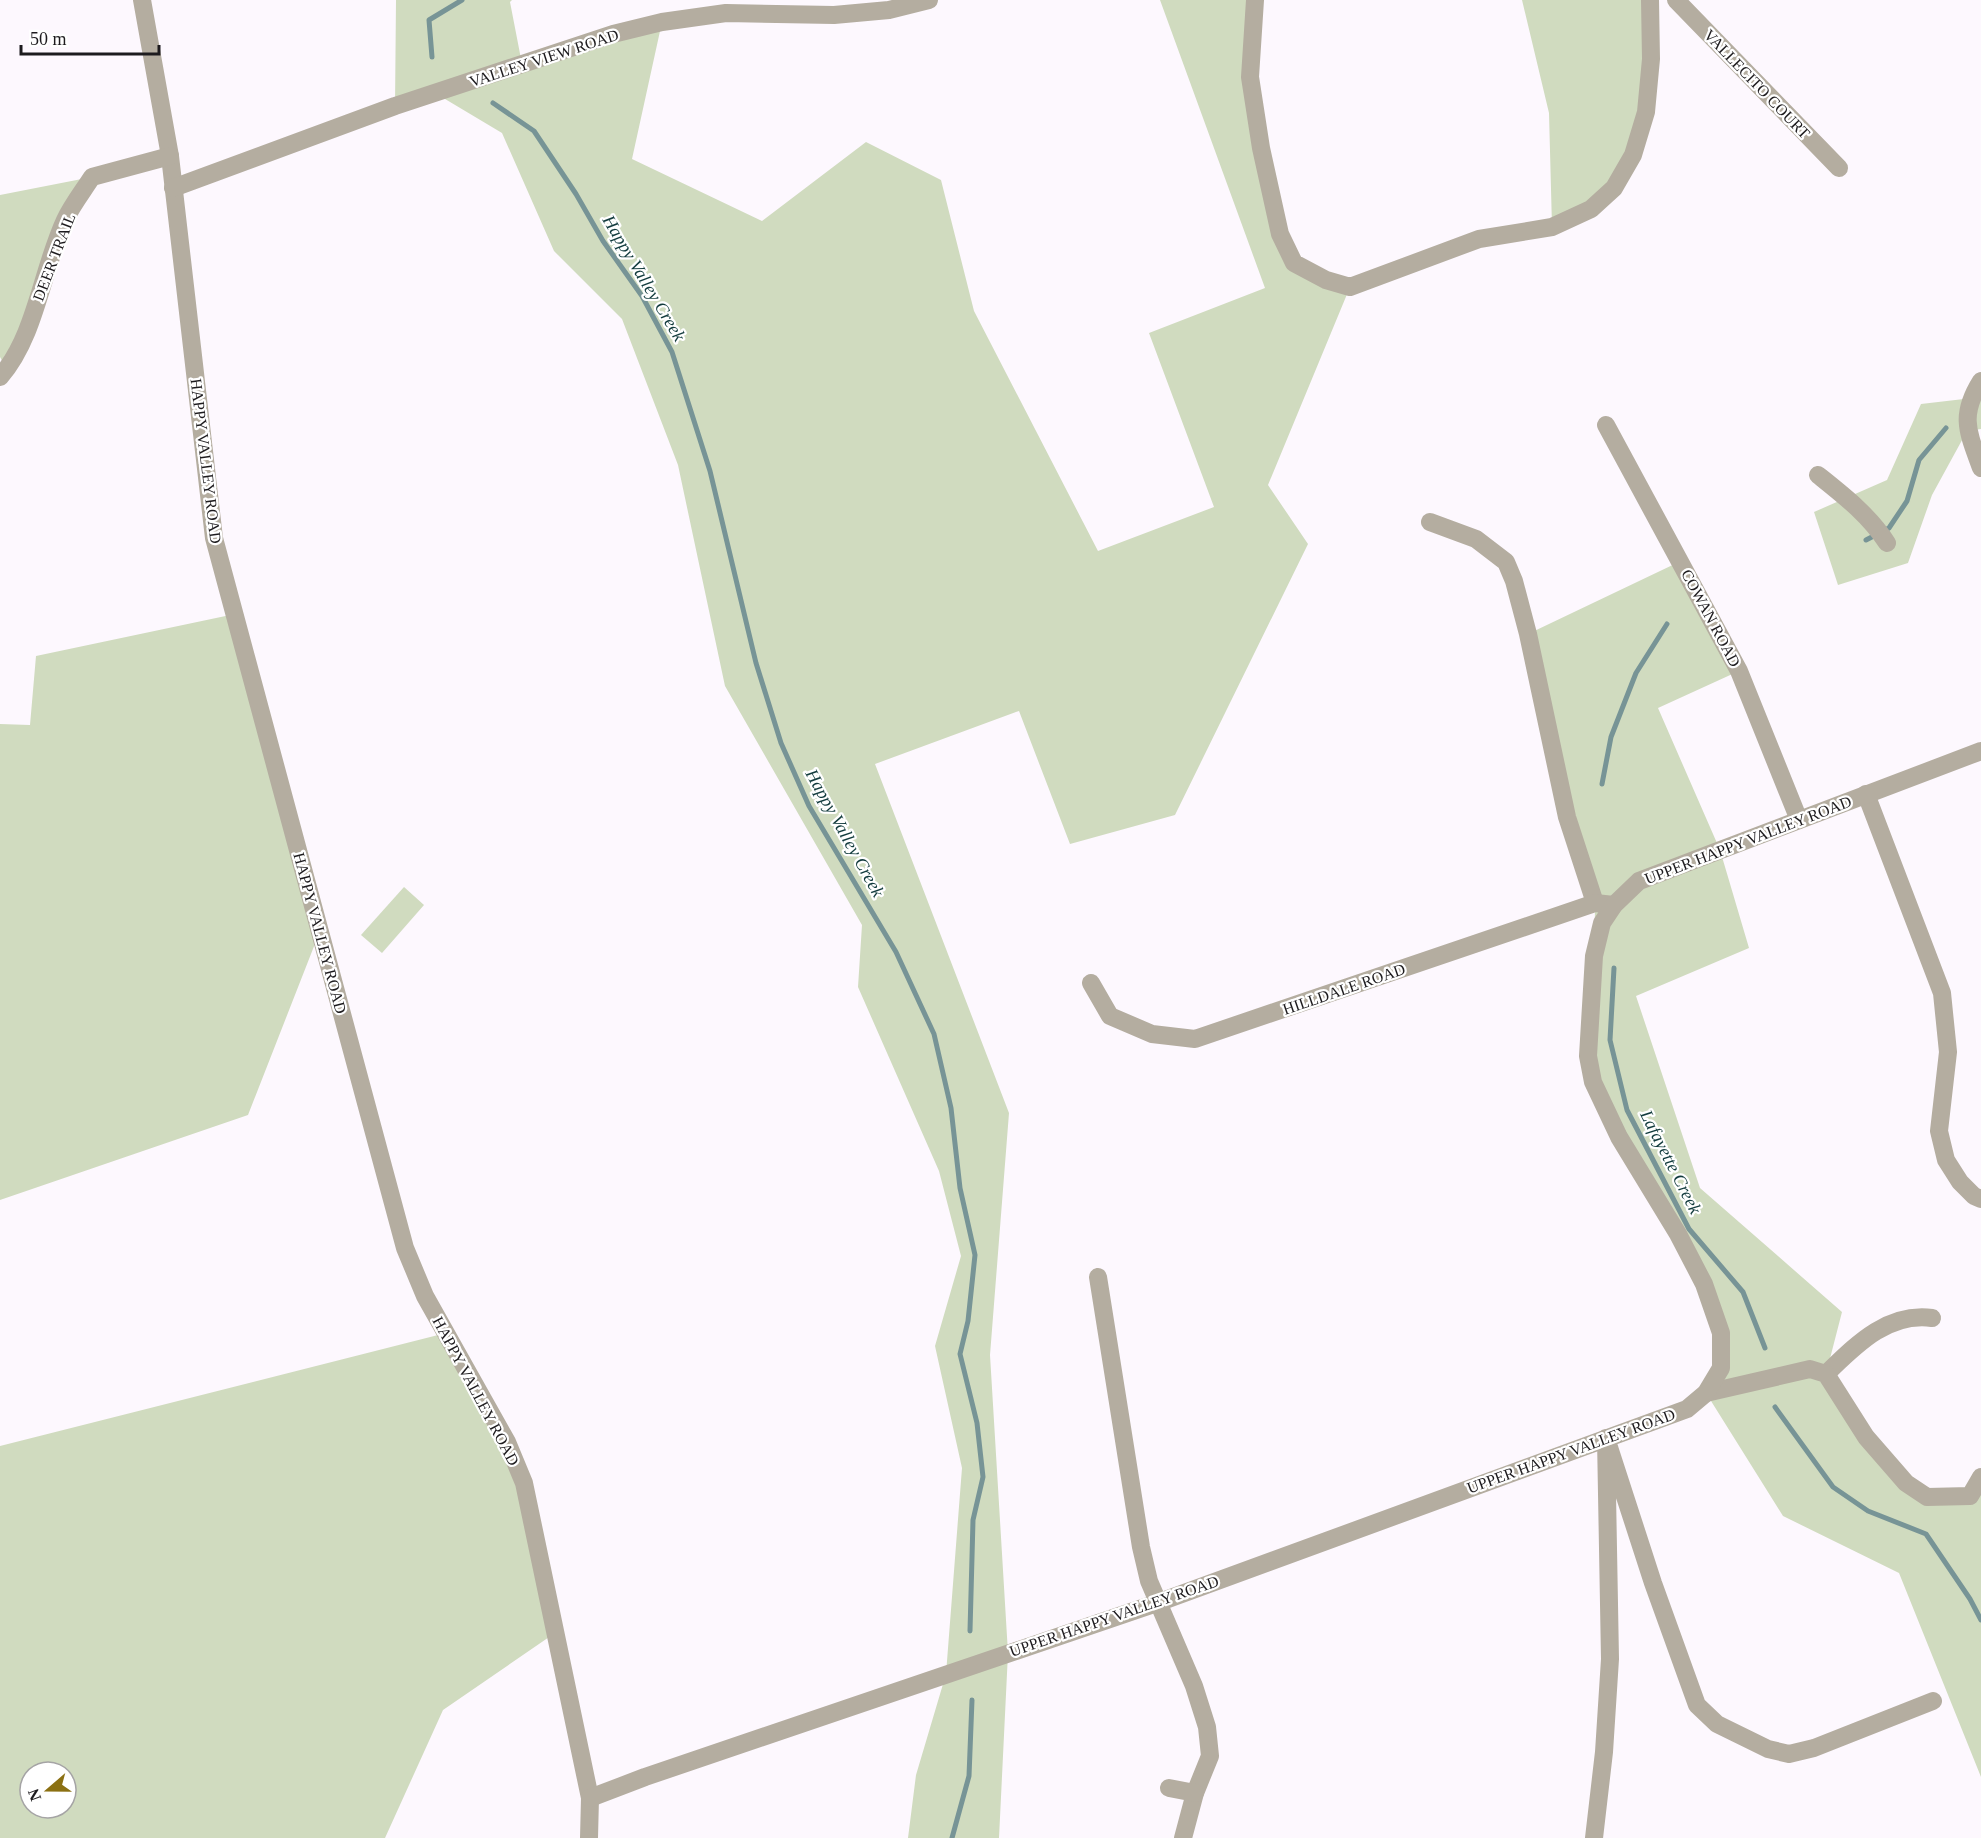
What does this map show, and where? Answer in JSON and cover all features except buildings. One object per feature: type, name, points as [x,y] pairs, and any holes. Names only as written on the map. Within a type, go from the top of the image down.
[{"type":"street","name":"HAPPY VALLEY ROAD","points":[[142,0],[170,156],[214,538],[405,1248],[425,1296],[507,1442],[524,1484],[590,1798],[589,1838]]},
{"type":"street","name":"VALLEY VIEW ROAD","points":[[173,188],[395,106],[613,34],[652,24],[726,13],[845,14],[889,10],[929,0]]},
{"type":"street","points":[[1255,0],[1250,77],[1261,148],[1280,234],[1294,263],[1326,280],[1350,287],[1479,239],[1552,227],[1591,209],[1614,188],[1633,155],[1646,112],[1651,59],[1650,0]]},
{"type":"street","name":"VALLECITO COURT","points":[[1676,0],[1839,168]]},
{"type":"street","name":"DEER TRAIL","points":[[0,377],[7,370],[23,339],[65,220],[92,177],[170,156]]},
{"type":"street","points":[[1981,381],[1971,397],[1967,431],[1981,468]]},
{"type":"street","name":"COWAN ROAD","points":[[1606,425],[1739,670],[1799,820]]},
{"type":"street","points":[[1818,475],[1855,506],[1882,536]]},
{"type":"street","points":[[1430,522],[1476,539],[1506,562],[1514,582],[1528,634],[1567,817],[1595,903]]},
{"type":"street","name":"UPPER HAPPY VALLEY ROAD","points":[[590,1798],[655,1773],[1157,1603],[1687,1409],[1706,1394],[1721,1368],[1721,1333],[1704,1284],[1678,1234],[1619,1137],[1593,1082],[1588,1056],[1594,956],[1602,923],[1614,905],[1639,881],[1981,751]]},
{"type":"street","points":[[1866,794],[1942,993],[1948,1052],[1940,1131],[1946,1160],[1960,1182],[1974,1196],[1981,1199]]},
{"type":"street","name":"HILLDALE ROAD","points":[[1090,983],[1110,1016],[1152,1034],[1195,1039],[1595,903],[1614,905]]},
{"type":"street","points":[[1098,1277],[1141,1547],[1149,1581],[1194,1686],[1207,1727],[1210,1756],[1196,1792],[1183,1838]]},
{"type":"street","points":[[1826,1374],[1854,1347],[1881,1327],[1901,1320],[1932,1318]]},
{"type":"street","points":[[1706,1394],[1810,1369],[1826,1374],[1866,1437],[1906,1483],[1927,1497],[1970,1496],[1981,1477]]},
{"type":"street","points":[[1606,1438],[1653,1583],[1697,1705],[1717,1724],[1768,1749],[1789,1754],[1814,1749],[1932,1701]]},
{"type":"street","points":[[1594,1838],[1604,1752],[1610,1659],[1606,1438]]},
{"type":"street","points":[[1169,1788],[1196,1792]]},
{"type":"green space","points":[[396,0],[512,0],[510,2],[522,64],[662,22],[632,159],[762,221],[866,142],[941,180],[974,311],[1098,551],[1214,507],[1149,333],[1265,288],[1160,0],[1255,0],[1250,77],[1294,263],[1350,287],[1268,485],[1308,544],[1175,815],[1070,844],[1019,711],[875,764],[1009,1113],[990,1355],[1008,1653],[999,1838],[908,1838],[916,1775],[946,1674],[962,1468],[935,1346],[961,1256],[939,1171],[858,987],[862,925],[725,686],[678,465],[622,319],[554,251],[502,133],[435,93],[395,106]]},
{"type":"green space","points":[[1522,0],[1650,0],[1646,112],[1614,188],[1552,227],[1549,113]]},
{"type":"green space","points":[[92,177],[7,370],[0,357],[0,195]]},
{"type":"green space","points":[[1981,397],[1981,429],[1967,431],[1932,495],[1908,563],[1838,585],[1814,512],[1887,480],[1921,404]]},
{"type":"green space","points":[[1681,561],[1739,671],[1658,708],[1720,850],[1749,948],[1636,996],[1700,1188],[1842,1312],[1826,1374],[1906,1483],[1956,1497],[1981,1477],[1981,1777],[1899,1573],[1783,1516],[1706,1393],[1721,1333],[1593,1082],[1595,903],[1528,634]]},
{"type":"green space","points":[[235,614],[320,931],[248,1115],[0,1200],[0,724],[30,725],[36,656]]},
{"type":"green space","points":[[404,887],[424,905],[382,953],[361,935]]},
{"type":"green space","points":[[446,1333],[507,1442],[555,1633],[443,1710],[385,1838],[0,1838],[0,1446]]},
{"type":"waterway","name":"Happy Valley Creek","points":[[432,57],[429,20],[462,0]]},
{"type":"waterway","name":"Happy Valley Creek","points":[[493,103],[534,131],[576,194],[603,241],[642,296],[672,352],[710,471],[756,663],[781,743],[809,806],[896,952],[934,1034],[951,1108],[960,1188],[975,1255],[968,1321],[960,1354],[977,1423],[983,1477],[973,1520],[970,1631]]},
{"type":"waterway","name":"Lafayette Creek","points":[[1866,540],[1889,528],[1907,501],[1919,460],[1946,428]]},
{"type":"waterway","name":"Lafayette Creek","points":[[1602,784],[1611,737],[1636,673],[1667,624]]},
{"type":"waterway","name":"Lafayette Creek","points":[[1614,968],[1610,1040],[1627,1110],[1689,1229],[1743,1292],[1765,1348]]},
{"type":"waterway","name":"Lafayette Creek","points":[[1775,1407],[1833,1487],[1868,1511],[1926,1534],[1970,1599],[1981,1620]]},
{"type":"waterway","name":"Happy Valley Creek","points":[[952,1838],[969,1776],[972,1700]]}]
